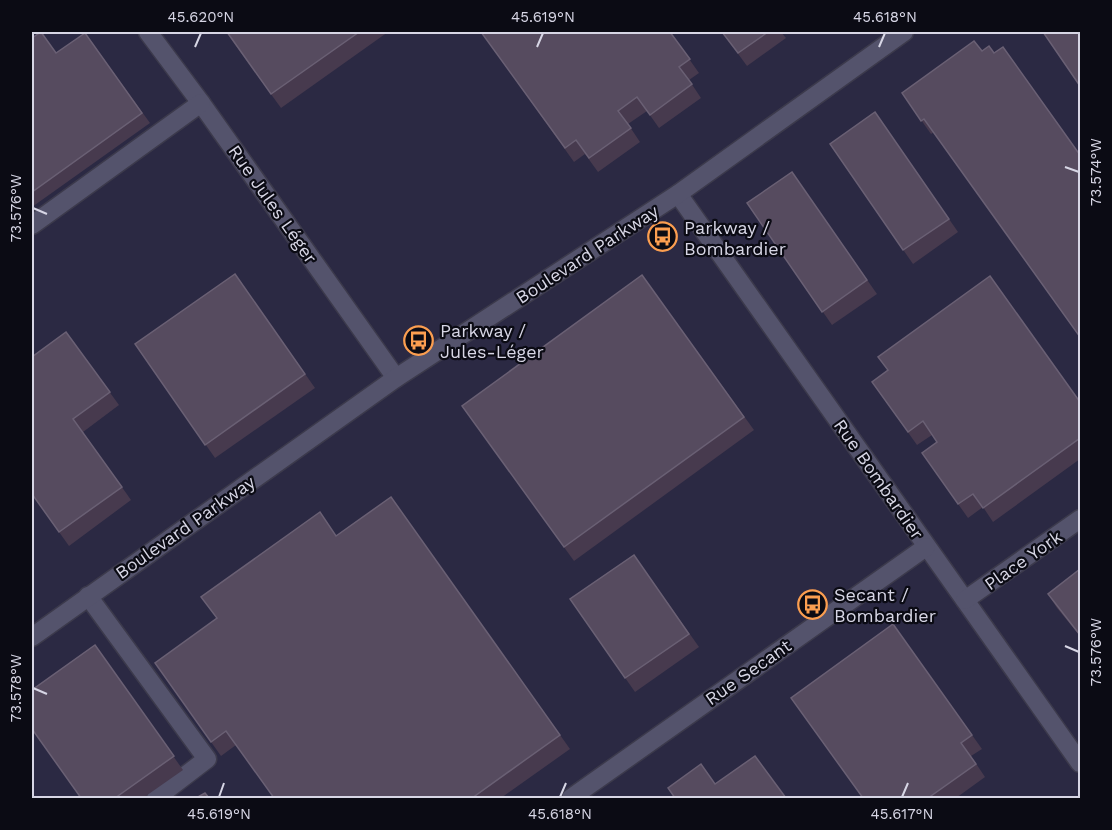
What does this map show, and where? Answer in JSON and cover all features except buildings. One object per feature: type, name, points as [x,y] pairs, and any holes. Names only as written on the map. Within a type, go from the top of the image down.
[{"type":"street","name":"Rue Jules Léger","points":[[148,32],[396,378]]},
{"type":"street","name":"Boulevard Parkway","points":[[32,637],[396,378],[678,194],[904,32]]},
{"type":"street","points":[[32,225],[201,103]]},
{"type":"street","name":"Rue Bombardier","points":[[678,194],[1080,762]]},
{"type":"street","name":"Place York","points":[[965,600],[1080,519]]},
{"type":"street","name":"Rue Secant","points":[[571,798],[926,547]]},
{"type":"street","points":[[88,596],[207,759],[156,798]]},
{"type":"shaded area","points":[[32,32],[1080,32],[1080,798],[32,798]]},
{"type":"place","name":"Parkway / Bombardier","points":[[663,237]]},
{"type":"place","name":"Parkway / Jules-Léger","points":[[419,340]]},
{"type":"place","name":"Secant / Bombardier","points":[[813,604]]}]
